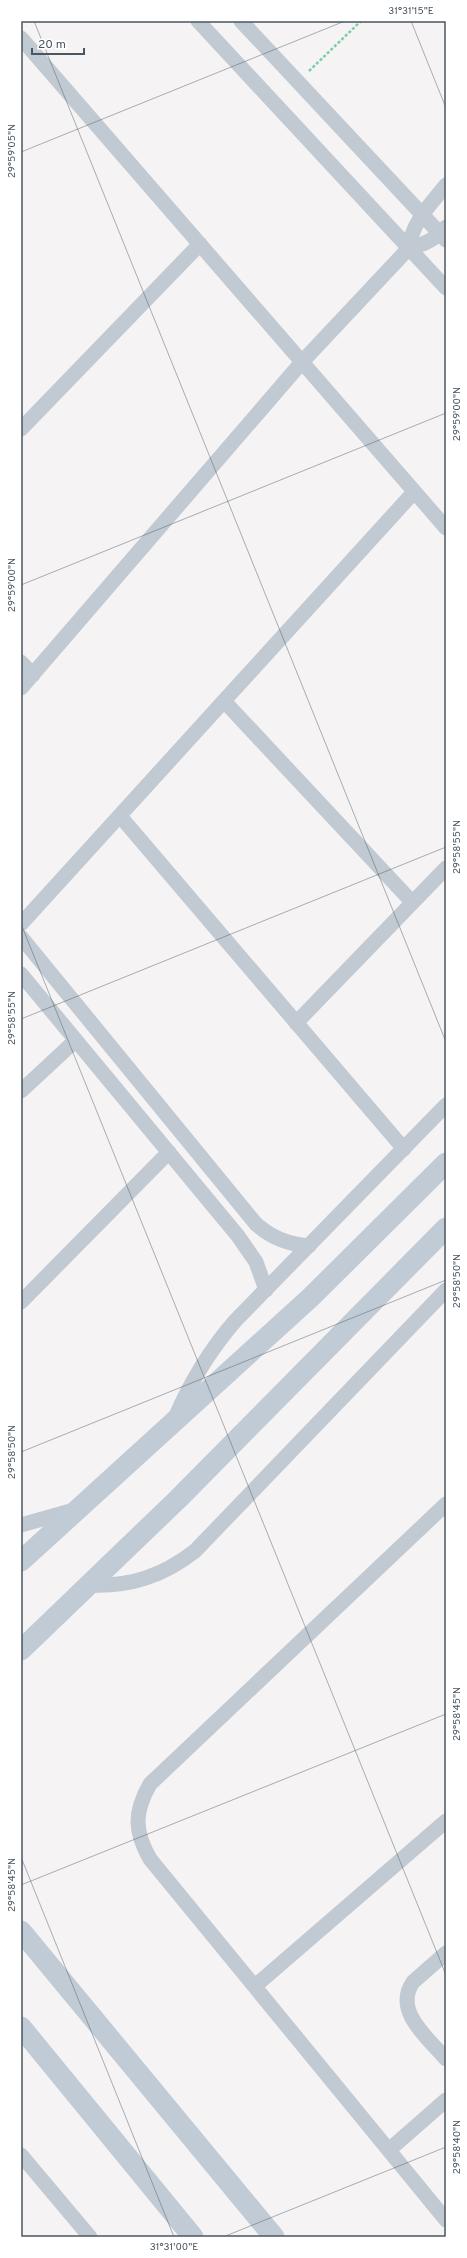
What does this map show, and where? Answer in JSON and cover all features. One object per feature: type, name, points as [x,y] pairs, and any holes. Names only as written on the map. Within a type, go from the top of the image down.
[{"type":"street","points":[[198,21],[446,288]]},
{"type":"street","points":[[241,21],[423,214],[444,233],[426,244],[409,248]]},
{"type":"street","points":[[21,38],[446,528]]},
{"type":"street","points":[[21,688],[302,362],[409,248],[412,231],[423,214],[446,185]]},
{"type":"street","points":[[21,429],[200,244]]},
{"type":"street","points":[[21,924],[414,492]]},
{"type":"street","points":[[21,662],[33,675]]},
{"type":"street","points":[[224,701],[412,902]]},
{"type":"street","points":[[120,816],[404,1149]]},
{"type":"street","points":[[296,1023],[446,868]]},
{"type":"street","points":[[21,937],[256,1224],[272,1236],[284,1242],[309,1246]]},
{"type":"street","points":[[21,974],[248,1249],[256,1262],[266,1290]]},
{"type":"street","points":[[21,1091],[76,1040]]},
{"type":"street","points":[[175,1419],[191,1384],[207,1357],[235,1321],[446,1105]]},
{"type":"street","points":[[21,1302],[169,1152]]},
{"type":"street","points":[[21,1561],[75,1510],[311,1297],[446,1163]]},
{"type":"street","points":[[21,1650],[89,1585],[315,1361],[446,1228]]},
{"type":"street","points":[[89,1585],[122,1585],[138,1582],[168,1570],[195,1551],[446,1290]]},
{"type":"street","points":[[446,1504],[150,1784],[142,1798],[138,1813],[138,1829],[142,1845],[150,1859],[446,2220]]},
{"type":"street","points":[[21,1525],[75,1510]]},
{"type":"street","points":[[255,1986],[446,1821]]},
{"type":"street","points":[[21,1931],[274,2237]]},
{"type":"street","points":[[446,1953],[413,1982],[409,1988],[406,2002],[410,2016],[446,2059]]},
{"type":"street","points":[[21,2027],[193,2237]]},
{"type":"street","points":[[389,2150],[446,2100]]},
{"type":"street","points":[[21,2155],[90,2237]]},
{"type":"path","points":[[298,83],[361,21]]}]
